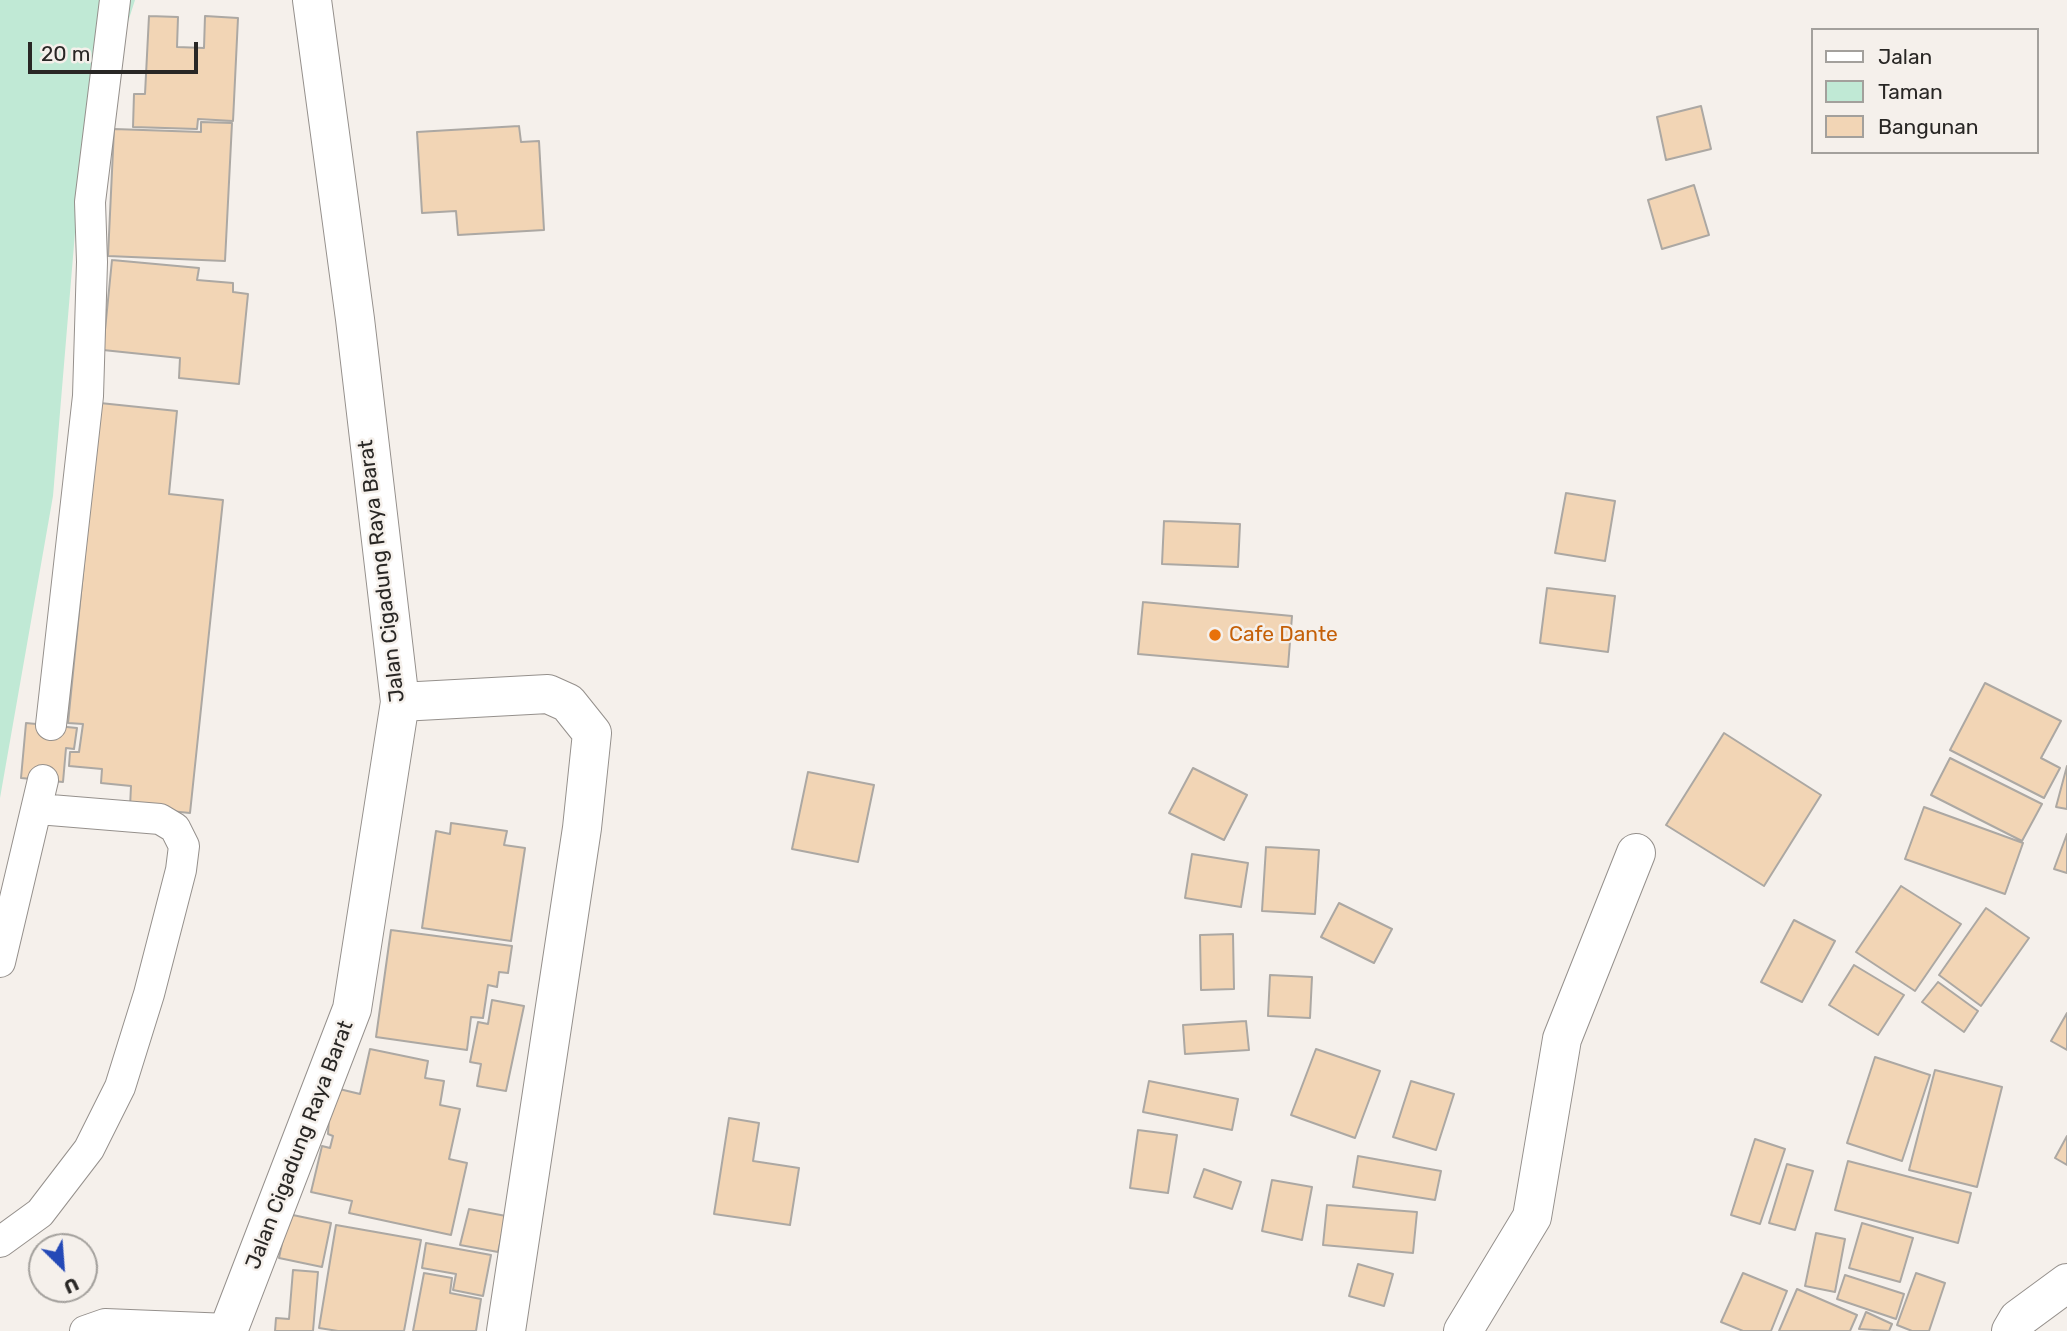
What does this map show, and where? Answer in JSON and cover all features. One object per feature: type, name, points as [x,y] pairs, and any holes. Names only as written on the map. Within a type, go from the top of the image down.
[{"type":"street","name":"Jalan Cigadung Raya Barat","points":[[229,1330],[352,1009],[400,702],[355,319],[312,0]]},
{"type":"street","points":[[400,702],[548,694],[568,703],[592,733],[582,828],[506,1331]]},
{"type":"street","points":[[1463,1331],[1532,1217],[1562,1038],[1636,853]]},
{"type":"street","points":[[2011,1331],[2018,1319],[2067,1283]]},
{"type":"lane","points":[[51,725],[88,396],[92,262],[90,202],[115,0]]},
{"type":"lane","points":[[0,962],[43,780]]},
{"type":"lane","points":[[0,1242],[40,1213],[89,1149],[120,1087],[149,994],[181,870],[184,846],[175,828],[160,819],[38,809]]},
{"type":"lane","points":[[85,1331],[105,1324],[229,1330]]},
{"type":"green space","points":[[0,0],[135,0],[80,173],[53,496],[0,798]]},
{"type":"building","points":[[149,16],[178,17],[177,47],[204,48],[205,16],[238,18],[233,121],[198,119],[197,129],[133,127],[134,94],[145,94]]},
{"type":"building","points":[[1701,106],[1711,149],[1666,160],[1657,117]]},
{"type":"building","points":[[201,122],[232,123],[225,261],[108,256],[114,129],[201,132]]},
{"type":"building","points":[[519,126],[521,142],[539,141],[544,230],[458,235],[456,211],[422,213],[417,132]]},
{"type":"building","points":[[1694,185],[1709,235],[1662,249],[1648,200]]},
{"type":"building","points":[[112,260],[199,268],[197,280],[233,283],[233,292],[248,294],[239,384],[179,378],[180,358],[103,350]]},
{"type":"building","points":[[100,403],[177,411],[169,494],[223,500],[190,813],[130,807],[131,786],[101,783],[102,769],[69,766],[70,752],[79,752],[83,724],[68,723]]},
{"type":"building","points":[[1566,493],[1615,501],[1605,561],[1555,553]]},
{"type":"building","points":[[1164,521],[1240,524],[1238,567],[1162,564]]},
{"type":"building","points":[[1547,588],[1615,596],[1608,652],[1540,643]]},
{"type":"building","name":"Cafe Dante","points":[[1143,602],[1292,616],[1288,667],[1138,654]]},
{"type":"building","points":[[1985,683],[2061,721],[2041,758],[2060,768],[2044,798],[1950,750]]},
{"type":"building","points":[[26,723],[77,728],[74,749],[66,748],[63,782],[21,778]]},
{"type":"building","points":[[1724,733],[1821,795],[1764,886],[1666,825]]},
{"type":"building","points":[[1950,758],[2042,804],[2022,841],[1931,795]]},
{"type":"building","points":[[2067,766],[2067,809],[2056,807]]},
{"type":"building","points":[[1193,768],[1247,795],[1224,840],[1169,813]]},
{"type":"building","points":[[808,772],[874,785],[858,862],[792,849]]},
{"type":"building","points":[[1924,807],[2023,843],[2005,894],[1905,859]]},
{"type":"building","points":[[451,823],[507,831],[504,845],[525,848],[511,941],[422,928],[436,831],[450,834]]},
{"type":"building","points":[[2067,834],[2067,873],[2054,869]]},
{"type":"building","points":[[1266,847],[1319,850],[1315,914],[1262,911]]},
{"type":"building","points":[[1192,854],[1248,863],[1241,907],[1185,898]]},
{"type":"building","points":[[1901,886],[1961,924],[1915,991],[1856,952]]},
{"type":"building","points":[[1339,903],[1392,929],[1374,963],[1321,937]]},
{"type":"building","points":[[1986,908],[2029,938],[1981,1006],[1939,975]]},
{"type":"building","points":[[1794,920],[1835,941],[1802,1002],[1761,982]]},
{"type":"building","points":[[391,930],[512,946],[508,973],[499,972],[497,987],[488,985],[483,1018],[471,1017],[467,1050],[376,1037]]},
{"type":"building","points":[[1233,934],[1234,989],[1201,990],[1200,935]]},
{"type":"building","points":[[1854,965],[1904,995],[1878,1035],[1829,1005]]},
{"type":"building","points":[[1270,975],[1312,977],[1310,1018],[1268,1016]]},
{"type":"building","points":[[1938,982],[1978,1011],[1964,1032],[1922,1002]]},
{"type":"building","points":[[492,1000],[524,1006],[506,1091],[477,1086],[481,1064],[470,1062],[478,1022],[488,1024]]},
{"type":"building","points":[[2067,1013],[2067,1050],[2051,1041]]},
{"type":"building","points":[[1246,1021],[1249,1050],[1185,1054],[1183,1025]]},
{"type":"building","points":[[370,1049],[428,1061],[425,1078],[444,1081],[440,1105],[460,1109],[449,1159],[467,1163],[451,1235],[349,1213],[352,1201],[311,1192],[322,1146],[330,1148],[333,1136],[328,1134],[331,1087],[360,1094]]},
{"type":"building","points":[[1316,1049],[1380,1071],[1355,1138],[1291,1115]]},
{"type":"building","points":[[1875,1057],[1930,1075],[1902,1161],[1847,1143]]},
{"type":"building","points":[[1935,1070],[2002,1087],[1977,1187],[1909,1170]]},
{"type":"building","points":[[1149,1081],[1238,1099],[1232,1130],[1143,1112]]},
{"type":"building","points":[[1411,1081],[1454,1094],[1436,1150],[1393,1137]]},
{"type":"building","points":[[729,1118],[759,1123],[753,1161],[799,1168],[790,1225],[714,1214]]},
{"type":"building","points":[[1138,1130],[1177,1135],[1168,1193],[1130,1188]]},
{"type":"building","points":[[2067,1136],[2067,1165],[2055,1158]]},
{"type":"building","points":[[1755,1139],[1785,1149],[1760,1224],[1731,1215]]},
{"type":"building","points":[[1358,1156],[1441,1171],[1435,1200],[1353,1187]]},
{"type":"building","points":[[1848,1161],[1971,1193],[1958,1243],[1835,1210]]},
{"type":"building","points":[[1787,1164],[1813,1171],[1795,1230],[1769,1223]]},
{"type":"building","points":[[1204,1169],[1241,1182],[1232,1209],[1194,1197]]},
{"type":"building","points":[[1272,1180],[1312,1187],[1302,1240],[1262,1231]]},
{"type":"building","points":[[1327,1205],[1417,1212],[1413,1253],[1323,1245]]},
{"type":"building","points":[[469,1209],[506,1216],[498,1252],[460,1245]]},
{"type":"building","points":[[288,1214],[331,1223],[322,1267],[279,1258]]},
{"type":"building","points":[[1862,1223],[1913,1238],[1900,1282],[1849,1268]]},
{"type":"building","points":[[336,1225],[421,1240],[404,1331],[338,1331],[319,1328]]},
{"type":"building","points":[[1816,1233],[1845,1239],[1835,1292],[1805,1286]]},
{"type":"building","points":[[426,1243],[491,1255],[483,1296],[453,1290],[456,1274],[422,1268]]},
{"type":"building","points":[[1358,1264],[1393,1274],[1384,1306],[1349,1296]]},
{"type":"building","points":[[293,1270],[318,1272],[313,1331],[275,1331],[276,1318],[289,1319]]},
{"type":"building","points":[[424,1273],[452,1278],[450,1293],[481,1299],[476,1331],[413,1331]]},
{"type":"building","points":[[1743,1273],[1787,1291],[1771,1331],[1743,1331],[1721,1322]]},
{"type":"building","points":[[1916,1273],[1945,1283],[1929,1331],[1912,1331],[1897,1325]]},
{"type":"building","points":[[1845,1275],[1904,1294],[1896,1319],[1837,1299]]},
{"type":"building","points":[[1797,1289],[1857,1315],[1850,1331],[1779,1331]]},
{"type":"building","points":[[1866,1312],[1892,1324],[1889,1331],[1859,1329]]},
{"type":"place","name":"Cafe Dante","points":[[1215,635]]}]
